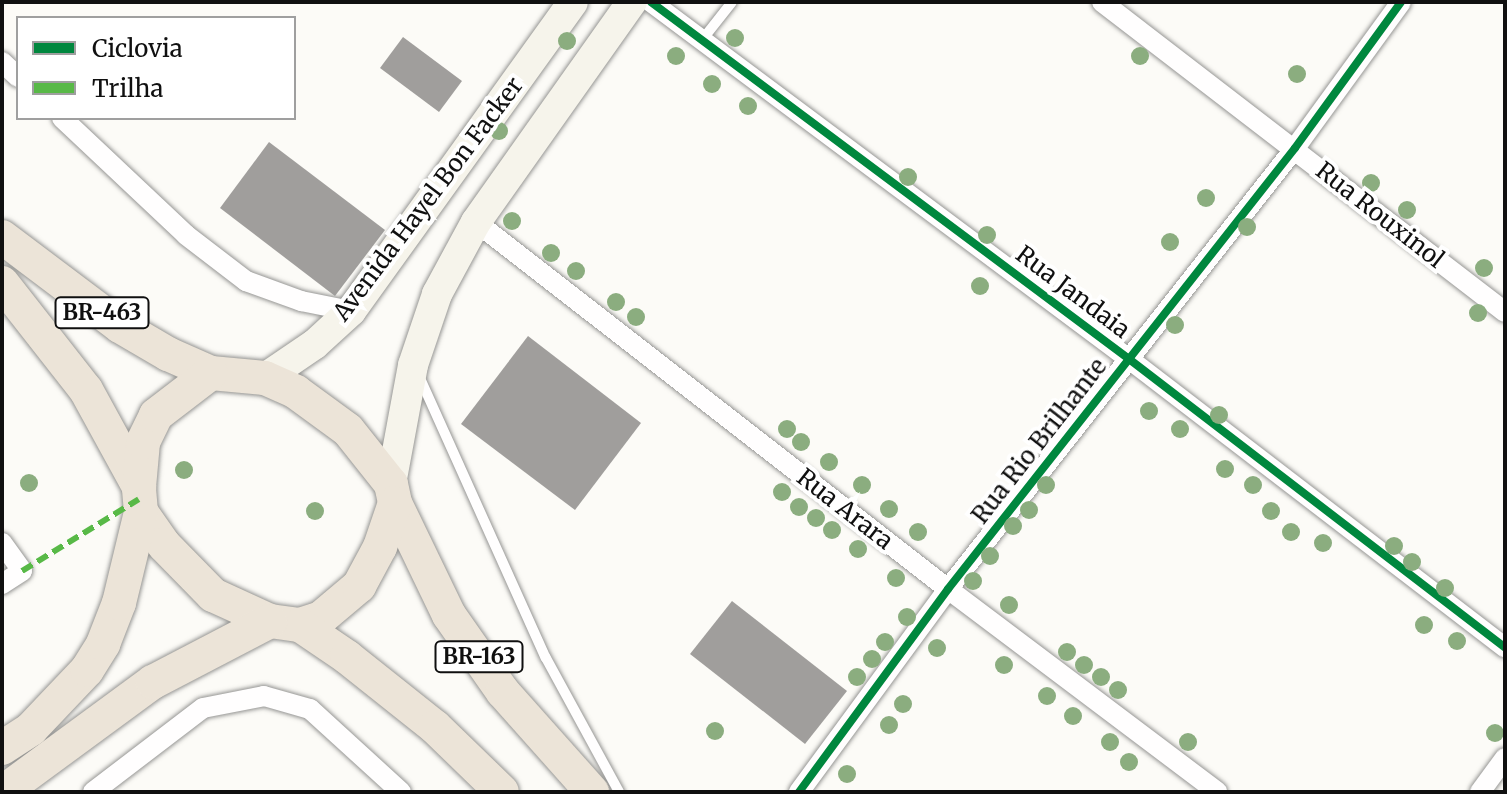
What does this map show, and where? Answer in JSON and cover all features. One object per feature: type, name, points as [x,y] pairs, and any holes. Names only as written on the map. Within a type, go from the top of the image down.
[{"type":"highway","name":"BR-463","points":[[2,237],[120,326],[211,373]]},
{"type":"highway","name":"BR-463","points":[[2,283],[32,316],[86,390],[140,500]]},
{"type":"highway","name":"BR-163","points":[[211,373],[265,378],[296,392],[348,430],[393,493],[458,628],[503,692],[592,792]]},
{"type":"highway","points":[[2,748],[31,729],[87,670],[103,644],[119,603],[140,500],[143,442],[156,415],[211,373]]},
{"type":"highway","points":[[3,792],[153,682],[285,623],[321,618],[359,586],[380,547],[393,493]]},
{"type":"highway","points":[[140,500],[164,545],[213,595],[285,623],[347,657],[435,727],[502,792]]},
{"type":"main road","name":"Avenida Hayel Bon Facker","points":[[265,378],[315,344],[351,311],[573,2]]},
{"type":"main road","name":"Avenida Hayel Bon Facker","points":[[393,493],[413,365],[437,294],[476,222],[632,2]]},
{"type":"street","name":"Rua Jandaia","points":[[651,2],[1129,359],[1505,647]]},
{"type":"street","name":"Rua Rouxinol","points":[[1102,2],[1505,312]]},
{"type":"street","name":"Rua Rio Brilhante","points":[[799,792],[948,589],[1295,148],[1401,2]]},
{"type":"street","points":[[64,120],[186,235],[246,281],[301,301],[351,311]]},
{"type":"street","name":"Rua Arara","points":[[476,222],[948,589],[1217,792]]},
{"type":"street","points":[[2,543],[22,571],[2,584]]},
{"type":"street","points":[[93,792],[203,708],[264,696],[310,709],[401,792]]},
{"type":"street","points":[[1480,792],[1505,758]]},
{"type":"lane","points":[[702,40],[732,2]]},
{"type":"lane","points":[[413,365],[546,658],[619,792]]},
{"type":"building","points":[[403,37],[462,81],[439,112],[380,68]]},
{"type":"building","points":[[269,142],[385,230],[335,296],[220,208]]},
{"type":"building","points":[[528,336],[641,423],[575,510],[461,424]]},
{"type":"building","points":[[732,601],[847,691],[805,744],[690,654]]},
{"type":"marked path","points":[[22,571],[139,499]]},
{"type":"cycle path","points":[[651,2],[1129,359],[1505,647]]},
{"type":"cycle path","points":[[799,792],[948,589],[1295,148],[1401,2]]}]
